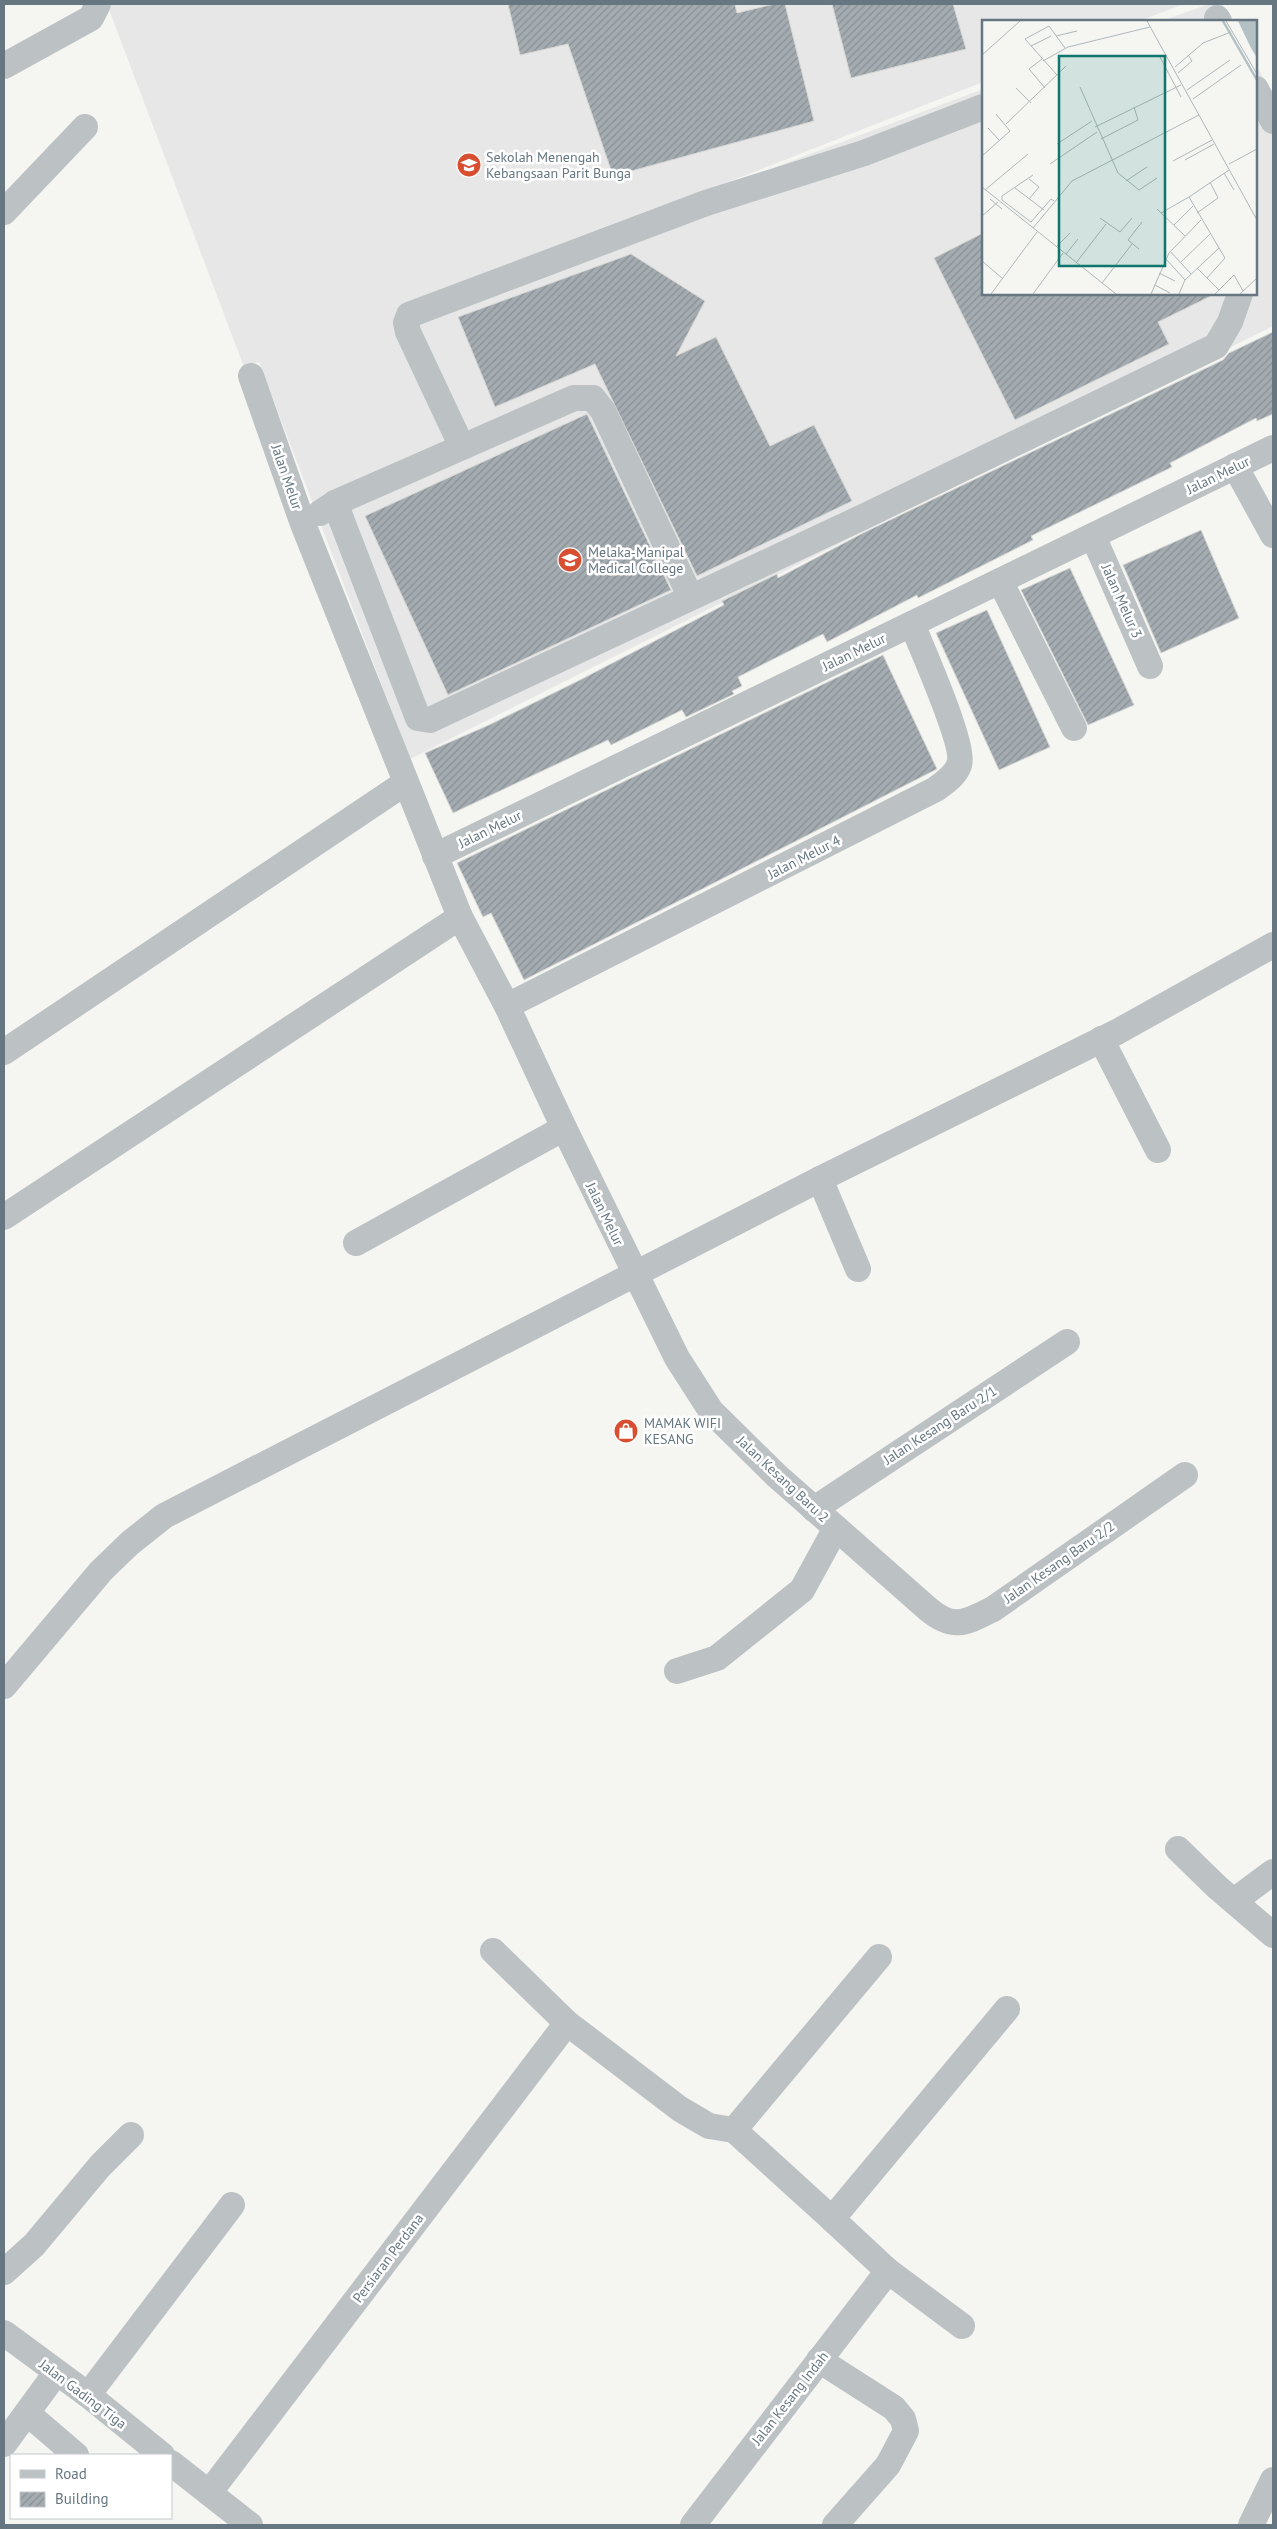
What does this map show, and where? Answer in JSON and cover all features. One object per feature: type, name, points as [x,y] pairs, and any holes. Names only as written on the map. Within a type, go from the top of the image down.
[{"type":"street","points":[[4,66],[91,18],[98,4]]},
{"type":"street","points":[[1257,91],[1273,122]]},
{"type":"street","points":[[462,447],[408,332],[406,323],[409,315],[706,203],[864,153],[982,107]]},
{"type":"street","points":[[4,212],[85,127]]},
{"type":"street","points":[[335,503],[418,718],[430,720],[690,596],[865,516],[1216,346],[1230,322],[1240,295]]},
{"type":"street","name":"Jalan Melur","points":[[251,376],[303,524],[434,856],[460,917],[507,1006],[634,1275]]},
{"type":"street","points":[[303,524],[335,503],[574,398],[593,398],[603,411],[690,596]]},
{"type":"street","name":"Jalan Melur","points":[[434,856],[1273,448]]},
{"type":"street","points":[[1235,466],[1273,535]]},
{"type":"street","name":"Jalan Melur 3","points":[[1093,536],[1150,666]]},
{"type":"street","points":[[1000,581],[1074,728]]},
{"type":"street","name":"Jalan Melur 4","points":[[507,1006],[936,790],[954,774],[960,763],[958,742],[912,624]]},
{"type":"street","points":[[4,1052],[405,783]]},
{"type":"street","points":[[4,1217],[460,917]]},
{"type":"street","points":[[4,1686],[101,1571],[130,1543],[164,1516],[820,1179],[1101,1039],[1273,945]]},
{"type":"street","points":[[1101,1039],[1158,1150]]},
{"type":"street","points":[[356,1243],[564,1128]]},
{"type":"street","points":[[820,1179],[858,1269]]},
{"type":"street","name":"Jalan Kesang Baru 2","points":[[634,1275],[677,1358],[711,1411],[776,1476],[928,1609]]},
{"type":"street","name":"Jalan Kesang Baru 2/1","points":[[814,1509],[1067,1342]]},
{"type":"street","name":"Jalan Kesang Baru 2/2","points":[[928,1609],[940,1619],[963,1624],[993,1609],[1185,1474]]},
{"type":"street","points":[[677,1671],[717,1658],[802,1590],[836,1528]]},
{"type":"street","points":[[1178,1849],[1273,1934]]},
{"type":"street","points":[[1234,1900],[1273,1872]]},
{"type":"street","points":[[493,1952],[567,2023],[680,2109],[710,2126],[734,2130],[888,2270],[962,2326]]},
{"type":"street","points":[[734,2130],[879,1957]]},
{"type":"street","points":[[832,2219],[1006,2009]]},
{"type":"street","name":"Persiaran Perdana","points":[[209,2493],[567,2023]]},
{"type":"street","points":[[4,2272],[34,2245],[100,2166],[131,2135]]},
{"type":"street","points":[[88,2395],[232,2205]]},
{"type":"street","name":"Jalan Kesang Indah","points":[[700,2522],[888,2270]]},
{"type":"street","name":"Jalan Gading Tiga","points":[[4,2333],[88,2395],[161,2454]]},
{"type":"street","points":[[819,2360],[894,2408],[903,2418],[906,2431],[888,2465],[835,2525]]},
{"type":"street","points":[[4,2444],[15,2413],[49,2368]]},
{"type":"street","points":[[15,2413],[75,2454]]},
{"type":"street","points":[[172,2464],[250,2525]]},
{"type":"street","points":[[1251,2525],[1273,2480]]},
{"type":"shaded area","name":"Melaka-Manipal Medical College","points":[[107,4],[1184,4],[1142,20],[982,20],[982,82],[578,241],[982,89],[982,295],[1257,295],[1257,67],[1273,96],[1273,326],[410,759],[259,362],[244,367]]},
{"type":"shaded area","points":[[1209,4],[1222,4],[1231,20],[1165,20]]},
{"type":"building","points":[[508,4],[735,4],[737,13],[774,4],[785,4],[814,121],[613,176],[568,44],[520,55]]},
{"type":"building","points":[[832,4],[953,4],[966,49],[851,78]]},
{"type":"building","points":[[982,234],[982,295],[1213,295],[1158,322],[1169,344],[1015,420],[934,258]]},
{"type":"building","points":[[631,254],[705,301],[676,356],[716,337],[770,446],[814,425],[852,501],[697,576],[595,364],[495,407],[458,317]]},
{"type":"building","points":[[1273,332],[1273,414],[1257,421],[1256,418],[1170,463],[1172,467],[1031,536],[1033,540],[918,598],[917,595],[827,642],[823,634],[738,677],[742,686],[732,691],[734,694],[686,717],[682,710],[611,745],[608,740],[453,813],[425,753],[489,725],[578,681],[724,605],[722,601],[777,574],[778,578],[863,533],[1223,360],[1229,353]]},
{"type":"building","points":[[587,414],[671,590],[448,695],[365,516]]},
{"type":"building","points":[[1201,530],[1239,618],[1161,653],[1123,565]]},
{"type":"building","points":[[1070,568],[1134,705],[1088,725],[1021,590]]},
{"type":"building","points":[[987,610],[1050,747],[999,770],[936,633]]},
{"type":"building","points":[[883,655],[937,769],[524,980],[491,913],[483,917],[457,863]]},
{"type":"place","name":"Sekolah Menengah Kebangsaan Parit Bunga","points":[[469,165]]},
{"type":"place","name":"Melaka-Manipal Medical College","points":[[570,560]]},
{"type":"place","name":"MAMAK WIFI KESANG","points":[[626,1431]]}]
